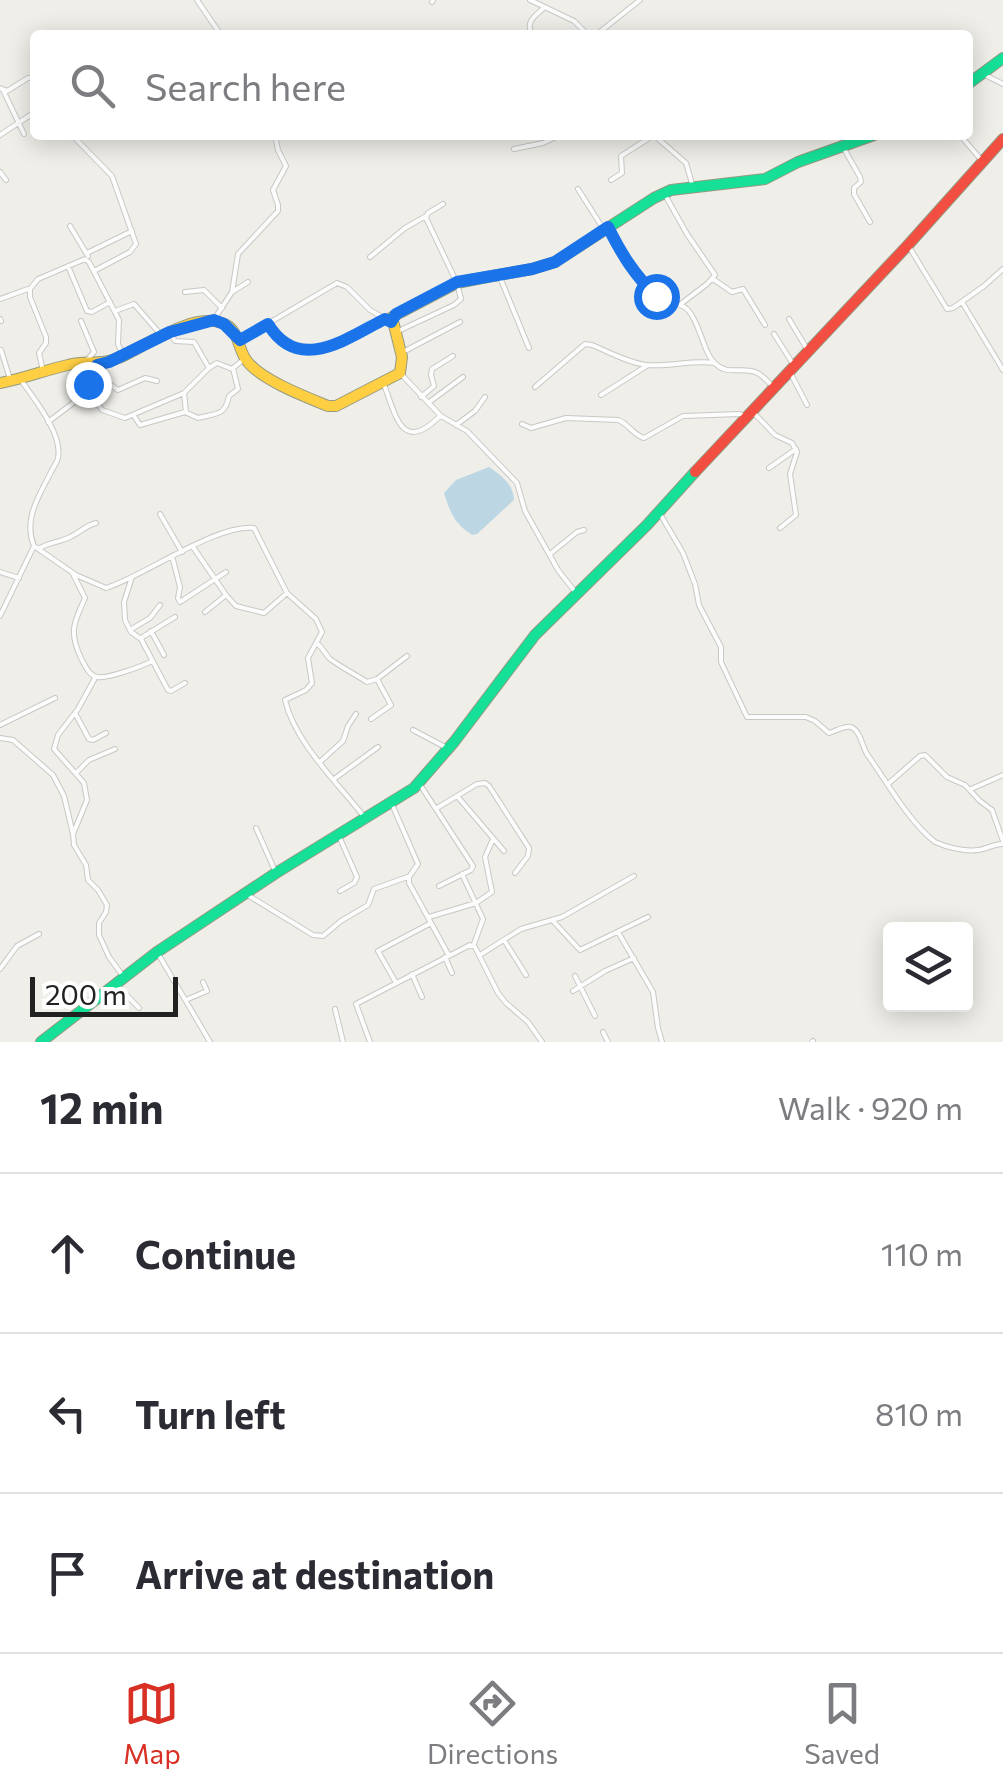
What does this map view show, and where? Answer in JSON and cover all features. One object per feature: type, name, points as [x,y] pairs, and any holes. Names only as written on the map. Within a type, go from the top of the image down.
[{"type":"street","points":[[197,0],[218,30]]},
{"type":"street","points":[[530,0],[584,30]]},
{"type":"street","points":[[602,30],[640,0]]},
{"type":"street","points":[[529,30],[530,22],[545,7]]},
{"type":"street","points":[[973,81],[1003,58]]},
{"type":"street","points":[[983,74],[1003,84]]},
{"type":"street","points":[[1,89],[7,91],[30,78]]},
{"type":"street","points":[[1,89],[24,134]]},
{"type":"street","points":[[0,134],[30,115]]},
{"type":"street","points":[[77,140],[112,176],[136,244],[94,271]]},
{"type":"street","points":[[214,320],[232,292],[238,254],[279,208],[273,192],[286,166],[276,140]]},
{"type":"street","points":[[514,149],[550,140]]},
{"type":"street","points":[[611,180],[622,173],[621,156],[646,140]]},
{"type":"street","points":[[660,140],[686,163],[693,187]]},
{"type":"street","points":[[390,324],[396,314],[457,282],[555,262],[664,193],[765,178],[862,140]]},
{"type":"street","points":[[964,140],[982,162]]},
{"type":"street","points":[[41,1042],[157,952],[276,872],[409,792],[449,748],[536,634],[658,512],[1002,143]]},
{"type":"street","points":[[844,148],[862,181],[854,188],[854,194],[870,222]]},
{"type":"street","points":[[0,172],[6,180]]},
{"type":"street","points":[[578,189],[637,278],[659,298],[688,310],[714,363]]},
{"type":"street","points":[[664,193],[713,278]]},
{"type":"street","points":[[370,257],[443,204]]},
{"type":"street","points":[[268,324],[284,343],[310,350],[458,303],[462,297],[457,282],[426,216]]},
{"type":"street","points":[[70,226],[120,325],[118,344],[123,356]]},
{"type":"street","points":[[0,299],[30,289],[38,280],[88,257],[132,230]]},
{"type":"street","points":[[908,245],[943,306],[968,311]]},
{"type":"street","points":[[68,266],[87,310],[92,312],[110,302]]},
{"type":"street","points":[[948,309],[1003,269]]},
{"type":"street","points":[[498,275],[529,348]]},
{"type":"street","points":[[680,304],[713,278]]},
{"type":"street","points":[[713,278],[732,292],[743,289],[765,325]]},
{"type":"street","points":[[232,292],[248,282]]},
{"type":"street","points":[[11,382],[123,356],[166,334],[214,320],[240,340],[244,359],[282,388],[332,406],[400,373],[403,362],[390,324],[340,283],[240,340]]},
{"type":"street","points":[[30,289],[46,336],[38,358],[43,372]]},
{"type":"street","points":[[185,292],[210,291],[222,308]]},
{"type":"street","points":[[962,302],[1003,370]]},
{"type":"street","points":[[114,311],[134,304],[175,340],[194,342],[209,368]]},
{"type":"street","points":[[789,319],[808,350]]},
{"type":"street","points":[[48,422],[85,394],[88,387],[94,352],[81,321]]},
{"type":"street","points":[[402,352],[460,322]]},
{"type":"street","points":[[774,334],[807,405]]},
{"type":"street","points":[[536,387],[585,344],[648,365],[693,361],[714,363],[726,370],[756,372],[773,387]]},
{"type":"street","points":[[1,350],[11,382],[55,435],[58,458],[29,522],[36,548],[106,588],[225,534],[254,528],[287,594],[320,625],[322,636],[308,658],[311,684],[284,701],[292,723],[365,818]]},
{"type":"street","points":[[421,397],[434,386],[432,369],[452,356]]},
{"type":"street","points":[[88,387],[105,412],[125,418],[184,393],[217,363],[229,370],[244,359]]},
{"type":"street","points":[[94,364],[106,382],[118,390],[146,378],[158,381]]},
{"type":"street","points":[[601,395],[648,365]]},
{"type":"street","points":[[134,416],[140,426],[186,412],[198,418],[226,409],[228,398],[238,389],[234,368]]},
{"type":"street","points":[[400,373],[440,416],[467,431],[517,483],[525,511],[576,594]]},
{"type":"street","points":[[428,403],[463,377]]},
{"type":"street","points":[[88,387],[106,382]]},
{"type":"street","points":[[383,382],[397,417],[409,432],[428,428],[440,416]]},
{"type":"street","points":[[184,393],[186,412]]},
{"type":"street","points":[[456,426],[485,397]]},
{"type":"street","points":[[522,424],[531,428],[566,418],[618,420],[644,438],[683,416],[749,414],[796,449],[790,474],[796,515],[780,528]]},
{"type":"street","points":[[770,468],[796,449]]},
{"type":"street","points":[[658,512],[683,553],[698,605],[721,647],[721,662],[746,716],[806,717],[829,733],[851,727],[897,800],[940,846],[977,850],[1003,842],[995,814],[965,785],[948,778],[929,757],[923,754],[888,784]]},
{"type":"street","points":[[160,514],[182,552]]},
{"type":"street","points":[[0,616],[36,548],[69,538],[96,523]]},
{"type":"street","points":[[550,554],[584,530]]},
{"type":"street","points":[[193,547],[236,606],[264,614],[287,594]]},
{"type":"street","points":[[172,556],[180,602],[226,572]]},
{"type":"street","points":[[70,570],[85,598],[74,624],[76,645],[85,666],[96,678]]},
{"type":"street","points":[[0,572],[18,578]]},
{"type":"street","points":[[132,577],[123,609],[130,630],[141,639],[168,690],[186,684]]},
{"type":"street","points":[[205,612],[226,595]]},
{"type":"street","points":[[130,630],[150,618],[160,605]]},
{"type":"street","points":[[141,639],[176,617]]},
{"type":"street","points":[[151,631],[164,655]]},
{"type":"street","points":[[318,644],[334,664],[351,670],[365,682],[376,680],[407,656]]},
{"type":"street","points":[[73,834],[87,800],[84,783],[54,746],[58,736],[96,678],[152,662]]},
{"type":"street","points":[[371,719],[391,705],[376,680]]},
{"type":"street","points":[[0,724],[54,698]]},
{"type":"street","points":[[75,713],[89,739],[106,733]]},
{"type":"street","points":[[320,762],[343,741],[356,714]]},
{"type":"street","points":[[413,730],[449,748]]},
{"type":"street","points":[[0,738],[14,740],[53,775],[64,796],[74,847],[87,867],[88,880],[107,906],[98,924],[99,935],[120,980],[139,1008]]},
{"type":"street","points":[[334,779],[378,747]]},
{"type":"street","points":[[76,773],[89,760],[115,750]]},
{"type":"street","points":[[970,790],[1003,774]]},
{"type":"street","points":[[437,808],[488,779]]},
{"type":"street","points":[[419,782],[472,864],[472,869],[439,886]]},
{"type":"street","points":[[481,783],[489,786],[529,848],[528,856],[515,872]]},
{"type":"street","points":[[456,796],[504,851]]},
{"type":"street","points":[[245,893],[313,936],[323,936],[368,904],[374,889],[410,876],[418,866],[391,802]]},
{"type":"street","points":[[256,828],[276,872]]},
{"type":"street","points":[[338,834],[356,877],[354,883],[340,891]]},
{"type":"street","points":[[396,982],[378,951],[429,920],[487,897],[492,891],[485,857],[493,839]]},
{"type":"street","points":[[462,874],[482,919],[473,945],[498,993],[542,1042]]},
{"type":"street","points":[[410,876],[452,973]]},
{"type":"street","points":[[479,956],[530,925],[553,921],[634,876]]},
{"type":"street","points":[[553,921],[580,950],[648,917]]},
{"type":"street","points":[[618,932],[653,992],[662,1042]]},
{"type":"street","points":[[0,969],[17,946],[39,934]]},
{"type":"street","points":[[504,940],[526,976]]},
{"type":"street","points":[[370,1042],[356,1006],[473,945]]},
{"type":"street","points":[[157,952],[210,1042]]},
{"type":"street","points":[[573,991],[634,958]]},
{"type":"street","points":[[412,974],[422,997]]},
{"type":"street","points":[[575,976],[595,1016]]},
{"type":"street","points":[[186,1000],[207,990],[203,982]]},
{"type":"street","points":[[335,1009],[343,1042]]},
{"type":"street","points":[[603,1032],[608,1042]]},
{"type":"water","points":[[489,467],[509,485],[514,500],[472,535],[454,517],[444,493],[456,480]]},
{"type":"traffic: fast","points":[[973,80],[1003,58]]},
{"type":"traffic: fast","points":[[482,278],[555,262],[671,190],[765,179],[798,162],[860,140]]},
{"type":"traffic: fast","points":[[41,1042],[157,952],[414,788],[535,635],[695,472]]},
{"type":"traffic: slow","points":[[0,383],[68,365],[114,360],[171,331],[211,321],[232,330],[247,361],[262,375],[308,398],[336,406],[400,373],[402,357],[392,317],[457,283],[482,278]]},
{"type":"traffic: jam","points":[[695,472],[1003,139]]},
{"type":"route","points":[[88,384],[97,365],[170,332],[214,320],[230,328],[240,340],[268,324],[292,347],[328,348],[385,319],[391,322],[396,314],[457,282],[555,262],[608,227],[637,278],[656,296]]}]
